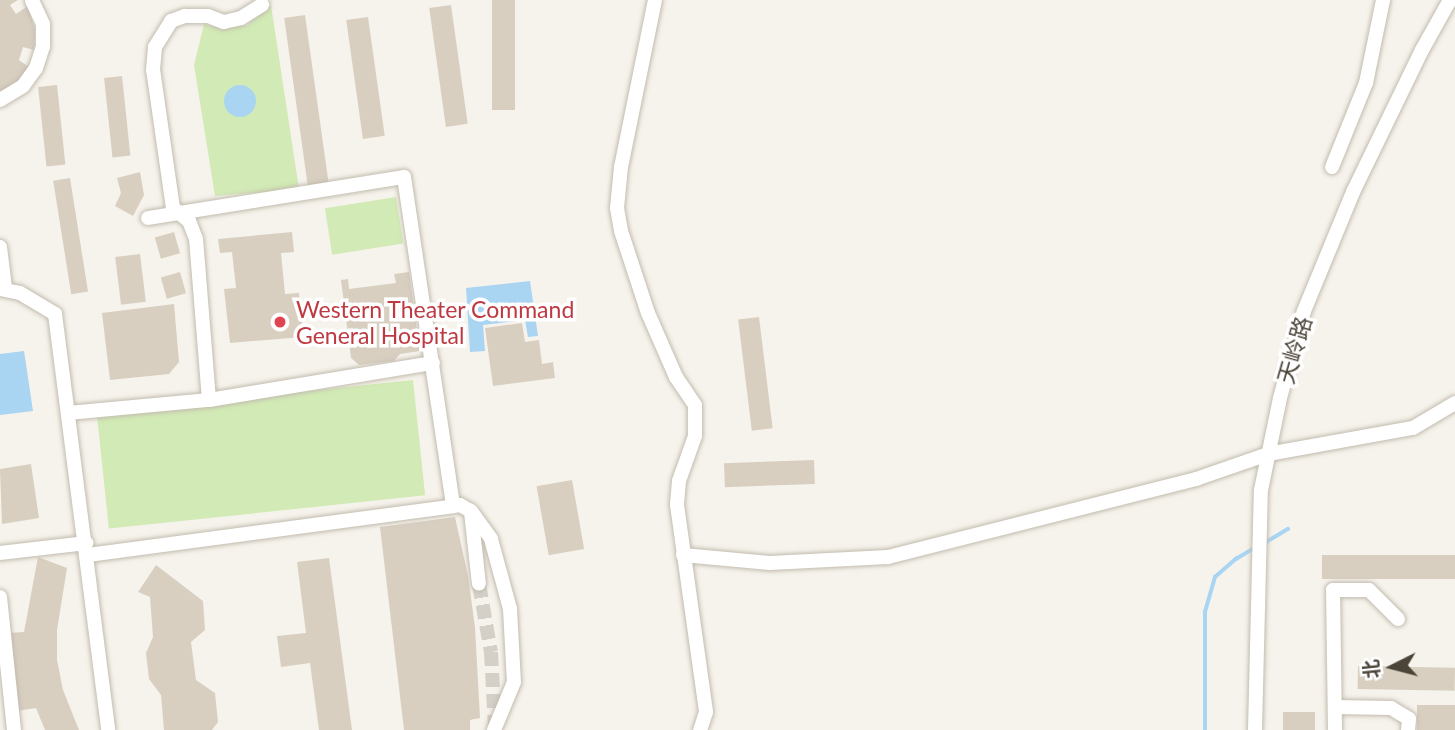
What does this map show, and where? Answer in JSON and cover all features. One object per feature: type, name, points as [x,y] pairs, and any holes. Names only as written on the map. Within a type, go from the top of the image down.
[{"type":"street","points":[[0,100],[23,86],[36,68],[43,46],[43,24],[33,0]]},
{"type":"street","points":[[655,0],[621,167],[617,208],[621,231],[648,313],[676,377],[695,405],[695,436],[679,481],[677,505],[706,712],[700,730]]},
{"type":"street","points":[[1332,167],[1366,83],[1383,0]]},
{"type":"street","name":"天岭路","points":[[1255,730],[1261,490],[1279,398],[1304,312],[1353,192],[1422,50],[1450,0]]},
{"type":"street","points":[[209,400],[196,239],[189,221],[173,208],[155,84],[155,47],[171,21],[178,18],[208,16],[224,22],[241,18],[262,5]]},
{"type":"street","points":[[148,218],[404,177],[453,506]]},
{"type":"street","points":[[0,247],[2,288],[20,293],[55,314],[108,730]]},
{"type":"street","points":[[68,413],[209,400],[433,363]]},
{"type":"street","points":[[683,555],[770,563],[888,557],[1196,479],[1268,454],[1413,428],[1455,402]]},
{"type":"street","points":[[0,553],[87,549],[460,505],[471,511],[491,539],[510,609],[514,682],[494,730]]},
{"type":"street","points":[[471,511],[479,584]]},
{"type":"street","points":[[1335,730],[1333,590],[1369,590],[1398,619]]},
{"type":"street","points":[[0,597],[14,730]]},
{"type":"street","points":[[1335,707],[1391,708],[1409,719],[1408,730]]},
{"type":"green space","points":[[271,5],[299,189],[215,196],[194,65],[204,24],[223,29],[247,25]]},
{"type":"green space","points":[[396,197],[403,243],[332,255],[325,208]]},
{"type":"green space","points":[[413,380],[425,495],[109,529],[97,413]]},
{"type":"water","points":[[240,85],[251,90],[256,101],[251,112],[240,117],[229,112],[224,101],[229,90]]},
{"type":"water","points":[[530,281],[538,336],[528,337],[525,320],[483,325],[485,351],[470,352],[466,288]]},
{"type":"water","points":[[24,351],[33,411],[0,415],[0,354]]},
{"type":"building","points":[[0,0],[18,0],[10,5],[16,14],[28,6],[35,30],[34,50],[23,47],[19,60],[29,67],[17,85],[0,92]]},
{"type":"building","points":[[492,0],[515,0],[515,110],[492,110]]},
{"type":"building","points":[[451,5],[468,124],[446,127],[429,8]]},
{"type":"building","points":[[305,15],[329,182],[308,185],[284,18]]},
{"type":"building","points":[[368,17],[385,136],[363,139],[346,20]]},
{"type":"building","points":[[122,76],[130,156],[112,157],[104,78]]},
{"type":"building","points":[[57,85],[65,165],[46,167],[38,87]]},
{"type":"building","points":[[140,172],[144,195],[133,216],[115,206],[121,193],[117,178]]},
{"type":"building","points":[[70,178],[88,292],[71,294],[53,181]]},
{"type":"building","points":[[174,232],[180,253],[161,259],[155,238]]},
{"type":"building","points":[[292,232],[294,252],[281,253],[285,294],[299,293],[303,337],[230,343],[224,289],[236,288],[232,252],[220,253],[218,239]]},
{"type":"building","points":[[140,254],[146,302],[121,305],[115,257]]},
{"type":"building","points":[[180,272],[186,293],[167,299],[161,278]]},
{"type":"building","points":[[409,272],[420,351],[400,354],[394,361],[359,365],[351,358],[341,280],[348,279],[349,289],[396,283],[394,274]]},
{"type":"building","points":[[174,304],[179,362],[169,374],[110,380],[102,313]]},
{"type":"building","points":[[759,317],[773,428],[752,431],[738,320]]},
{"type":"building","points":[[522,323],[525,342],[539,340],[542,364],[553,362],[555,378],[493,386],[485,328]]},
{"type":"building","points":[[814,460],[815,484],[725,487],[724,463]]},
{"type":"building","points":[[31,464],[39,518],[2,524],[0,469]]},
{"type":"building","points":[[572,480],[584,549],[549,555],[537,486]]},
{"type":"building","points":[[455,517],[468,576],[475,627],[480,718],[470,720],[470,730],[404,730],[380,527]]},
{"type":"building","points":[[1322,555],[1455,555],[1455,579],[1322,579]]},
{"type":"building","points":[[38,557],[67,568],[57,630],[57,660],[63,690],[79,730],[45,730],[36,708],[17,711],[10,633],[24,632]]},
{"type":"building","points":[[329,558],[352,730],[319,730],[310,663],[281,667],[277,636],[306,633],[297,562]]},
{"type":"building","points":[[156,565],[203,601],[205,630],[191,642],[196,680],[215,693],[218,722],[212,730],[164,730],[161,695],[149,679],[146,653],[153,637],[150,597],[138,592]]},
{"type":"building","points":[[1358,666],[1455,668],[1455,691],[1358,689]]},
{"type":"building","points":[[1417,705],[1455,705],[1455,730],[1417,730]]},
{"type":"building","points":[[1283,712],[1315,712],[1315,730],[1283,730]]},
{"type":"waterway","points":[[1263,544],[1288,529]]},
{"type":"waterway","points":[[1205,730],[1205,612],[1215,577],[1236,559],[1256,547]]},
{"type":"tunnel","points":[[479,584],[491,652],[495,729]]},
{"type":"place","name":"Western Theater Command General Hospital","points":[[280,322]]}]
